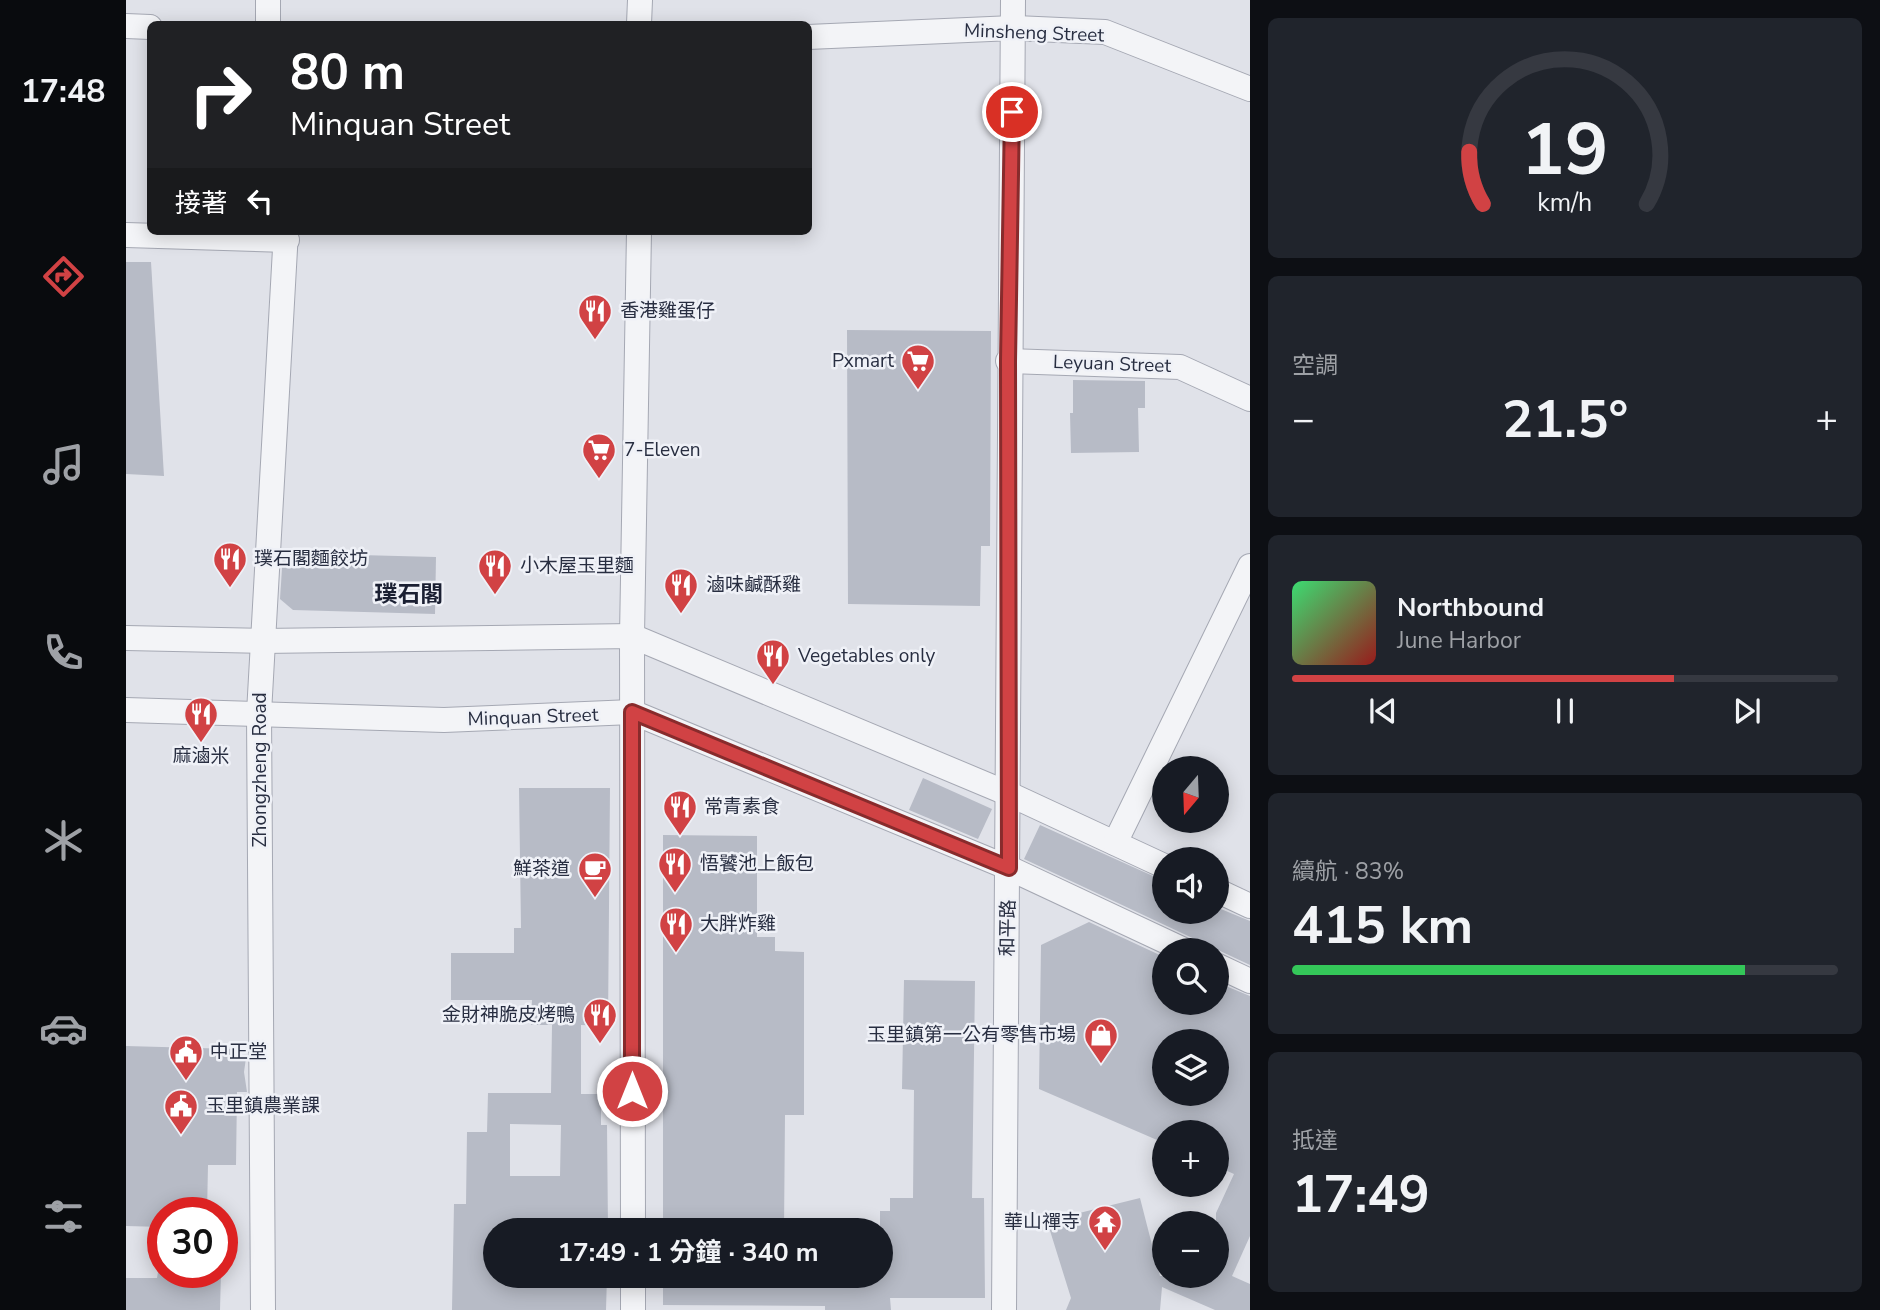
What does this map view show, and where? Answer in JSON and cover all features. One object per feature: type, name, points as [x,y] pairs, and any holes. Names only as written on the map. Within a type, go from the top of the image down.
[{"type":"street","points":[[268,0],[268,21]]},
{"type":"street","points":[[639,21],[640,0]]},
{"type":"street","name":"和平路","points":[[1004,1310],[1009,868],[1008,361],[1013,0]]},
{"type":"street","points":[[126,26],[147,27]]},
{"type":"street","name":"Minsheng Street","points":[[812,37],[1013,29],[1105,32],[1250,89]]},
{"type":"street","points":[[126,236],[287,235]]},
{"type":"street","name":"Zhongzheng Road","points":[[263,1310],[259,713],[287,235]]},
{"type":"street","points":[[633,1218],[632,636],[639,235]]},
{"type":"street","name":"Leyuan Street","points":[[1008,361],[1180,367],[1250,399]]},
{"type":"street","points":[[1115,843],[1250,566]]},
{"type":"street","points":[[126,638],[262,641],[632,636],[1009,794],[1152,860]]},
{"type":"street","name":"Minquan Street","points":[[126,710],[444,720],[632,712],[1009,868],[1158,938]]},
{"type":"street","points":[[1229,896],[1250,906]]},
{"type":"street","points":[[1229,971],[1250,981]]},
{"type":"street","points":[[633,1288],[633,1310]]},
{"type":"building","points":[[126,262],[151,262],[164,476],[126,474]]},
{"type":"building","name":"Pxmart","points":[[847,330],[991,331],[990,546],[981,546],[980,606],[848,604]]},
{"type":"building","points":[[1073,380],[1145,381],[1145,408],[1138,408],[1139,452],[1071,453]]},
{"type":"building","points":[[283,553],[436,557],[435,614],[293,610],[280,599]]},
{"type":"building","points":[[923,778],[992,809],[978,839],[909,810]]},
{"type":"building","points":[[519,788],[610,788],[608,1026],[581,1025],[581,1094],[601,1094],[601,1125],[607,1125],[608,1218],[483,1218],[483,1288],[607,1288],[606,1310],[452,1310],[454,1204],[466,1204],[467,1132],[487,1132],[488,1093],[551,1093],[552,1025],[531,1025],[532,1000],[451,1000],[451,953],[514,953],[514,928],[521,928]],"holes":[[[510,1124],[561,1125],[560,1176],[510,1176]]]},
{"type":"building","points":[[1040,825],[1152,876],[1152,919],[1024,859]]},
{"type":"building","points":[[663,835],[757,836],[757,937],[775,937],[775,951],[804,952],[804,1115],[785,1115],[784,1218],[663,1218]]},
{"type":"building","points":[[1229,912],[1250,921],[1250,965],[1229,955],[1229,938],[1192,938],[1163,924],[1229,924]]},
{"type":"building","name":"玉里鎮第一公有零售市場","points":[[1089,922],[1152,951],[1152,1015],[1229,1015],[1229,987],[1250,996],[1250,1236],[1232,1276],[1250,1284],[1250,1310],[1215,1310],[1164,1288],[1229,1288],[1229,1211],[1217,1211],[1223,1197],[1229,1197],[1229,1185],[1234,1174],[1229,1172],[1229,1120],[1152,1120],[1152,1138],[1039,1089],[1041,945]]},
{"type":"building","points":[[904,980],[975,981],[972,1198],[984,1198],[985,1298],[890,1298],[891,1310],[825,1310],[825,1306],[663,1305],[663,1288],[893,1288],[893,1218],[880,1218],[880,1211],[890,1211],[890,1198],[913,1198],[914,1090],[902,1089]]},
{"type":"building","points":[[126,1046],[234,1049],[234,1059],[246,1058],[244,1072],[247,1092],[237,1092],[236,1165],[208,1165],[207,1197],[147,1197],[147,1227],[126,1226]]},
{"type":"building","name":"玉里鎮第一公有零售市場","points":[[1140,1198],[1152,1245],[1152,1288],[1162,1288],[1160,1310],[1066,1310],[1071,1298],[1047,1221]]},
{"type":"building","points":[[126,1278],[147,1278],[147,1288],[221,1288],[220,1310],[126,1310]]},
{"type":"place","name":"香港雞蛋仔","points":[[595,341]]},
{"type":"place","name":"Pxmart","points":[[918,391]]},
{"type":"place","name":"7-Eleven","points":[[599,480]]},
{"type":"place","name":"璞石閣麵餃坊","points":[[230,589]]},
{"type":"place","name":"小木屋玉里麵","points":[[495,596]]},
{"type":"place","name":"滷味鹹酥雞","points":[[681,615]]},
{"type":"place","name":"Vegetables only","points":[[773,686]]},
{"type":"place","name":"麻滷米","points":[[201,744]]},
{"type":"place","name":"常青素食","points":[[680,837]]},
{"type":"place","name":"悟饕池上飯包","points":[[675,894]]},
{"type":"place","name":"鮮茶道","points":[[595,899]]},
{"type":"place","name":"大胖炸雞","points":[[676,954]]},
{"type":"place","name":"金財神脆皮烤鴨","points":[[600,1045]]},
{"type":"place","name":"玉里鎮第一公有零售市場","points":[[1101,1065]]},
{"type":"place","name":"中正堂","points":[[186,1082]]},
{"type":"place","name":"玉里鎮農業課","points":[[181,1136]]},
{"type":"place","name":"華山禪寺","points":[[1105,1252]]},
{"type":"district","name":"璞石閣","points":[[409,594]]},
{"type":"route","points":[[632,1091],[632,712],[1009,868],[1008,361],[1012,112]]}]
